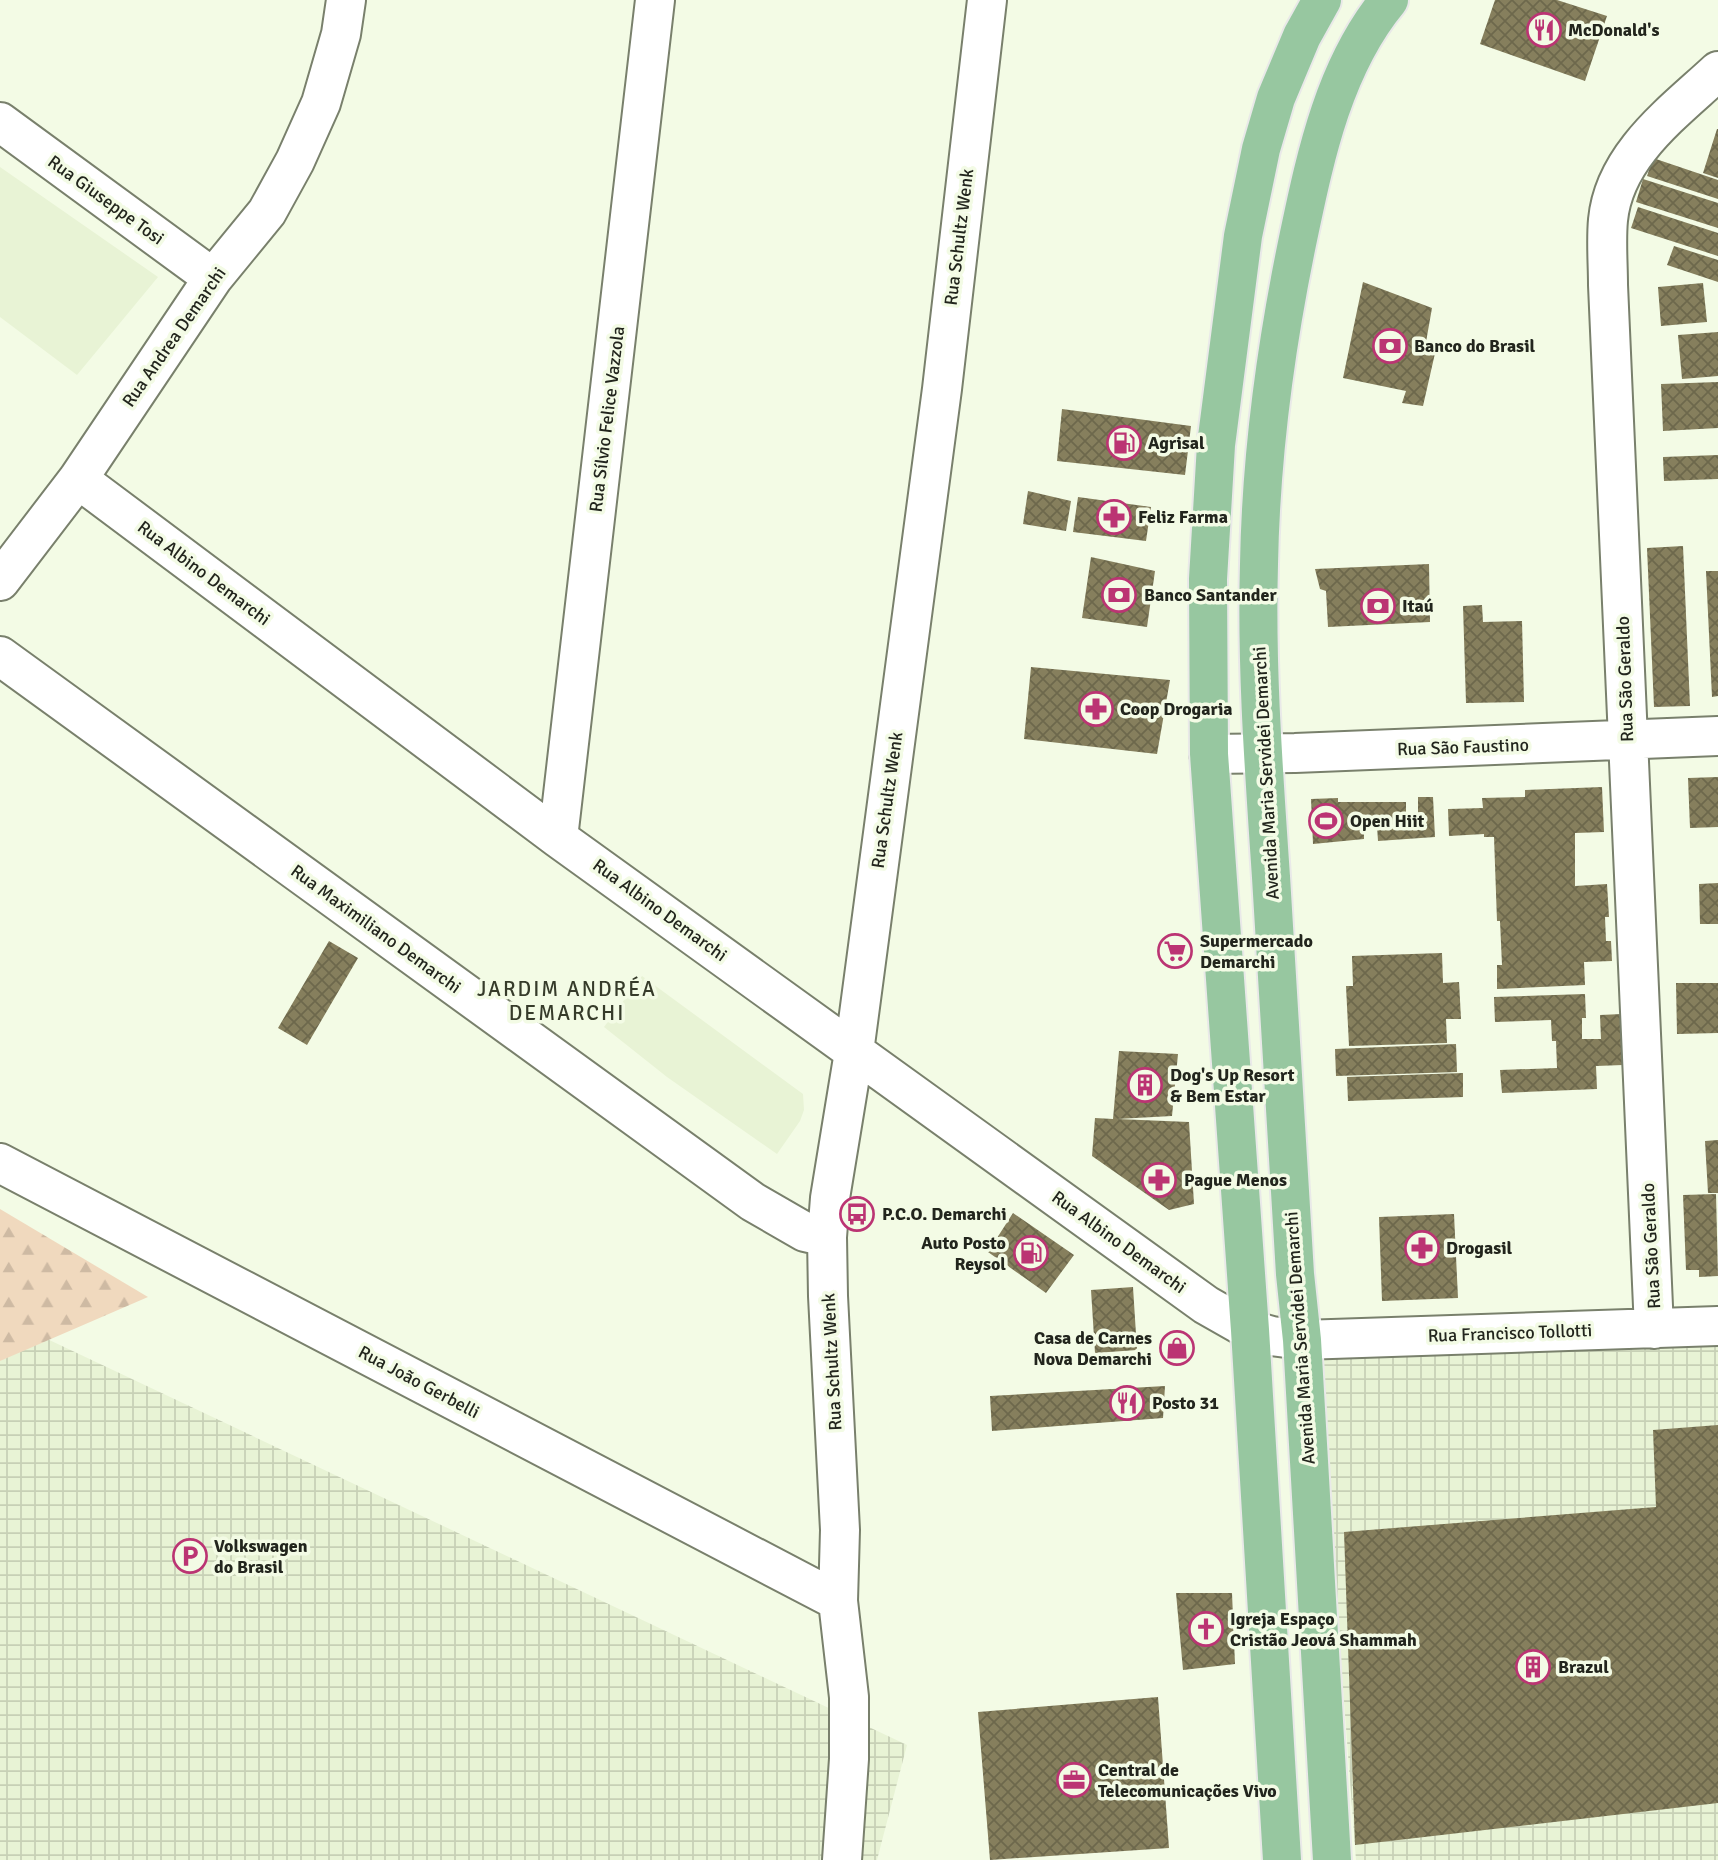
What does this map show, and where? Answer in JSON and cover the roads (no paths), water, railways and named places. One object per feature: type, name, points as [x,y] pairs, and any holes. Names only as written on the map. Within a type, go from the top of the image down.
[{"type":"main road","points":[[1282,1860],[1250,1330],[1209,754],[1210,521],[1222,382],[1243,236],[1261,149],[1276,99],[1301,36],[1322,0]]},
{"type":"main road","name":"Avenida Maria Servidei Demarchi","points":[[1332,1860],[1302,1340],[1295,1274],[1263,754],[1259,566],[1262,501],[1274,381],[1286,297],[1317,151],[1330,109],[1369,24],[1390,0]]},
{"type":"street","name":"Rua Andrea Demarchi","points":[[0,581],[78,478],[213,278],[267,212],[295,161],[321,103],[341,34],[346,0]]},
{"type":"street","name":"Rua Sílvio Felice Vazzola","points":[[558,838],[655,0]]},
{"type":"street","name":"Rua Schultz Wenk","points":[[842,1860],[849,1759],[849,1697],[838,1601],[840,1530],[827,1237],[836,1153],[854,1052],[942,389],[987,0]]},
{"type":"street","name":"Rua São Geraldo","points":[[1654,1329],[1608,285],[1608,218],[1619,176],[1645,140],[1718,71]]},
{"type":"street","name":"Rua Giuseppe Tosi","points":[[0,122],[213,278]]},
{"type":"street","name":"Rua Albino Demarchi","points":[[78,478],[558,838],[1206,1304],[1250,1330],[1302,1340]]},
{"type":"street","name":"Rua Maximiliano Demarchi","points":[[0,656],[753,1202],[805,1232],[827,1237]]},
{"type":"street","name":"Rua São Faustino","points":[[1209,754],[1718,736]]},
{"type":"street","name":"Rua João Gerbelli","points":[[0,1163],[838,1601]]},
{"type":"street","name":"Rua Francisco Tollotti","points":[[1302,1340],[1718,1326]]},
{"type":"place","name":"McDonald's","points":[[1544,30]]},
{"type":"place","name":"Banco do Brasil","points":[[1390,346]]},
{"type":"place","name":"Agrisal","points":[[1124,443]]},
{"type":"place","name":"Feliz Farma","points":[[1114,517]]},
{"type":"place","name":"Banco Santander","points":[[1119,595]]},
{"type":"place","name":"Itaú","points":[[1378,606]]},
{"type":"place","name":"Coop Drogaria","points":[[1096,709]]},
{"type":"place","name":"Open Hiit","points":[[1326,821]]},
{"type":"place","name":"Supermercado Demarchi","points":[[1175,951]]},
{"type":"place","name":"Dog's Up Resort & Bem Estar","points":[[1145,1085]]},
{"type":"place","name":"Pague Menos","points":[[1159,1180]]},
{"type":"place","name":"P.C.O. Demarchi","points":[[857,1214]]},
{"type":"place","name":"Drogasil","points":[[1422,1248]]},
{"type":"place","name":"Auto Posto Reysol","points":[[1031,1253]]},
{"type":"place","name":"Casa de Carnes Nova Demarchi","points":[[1177,1348]]},
{"type":"place","name":"Posto 31","points":[[1127,1403]]},
{"type":"place","name":"Volkswagen do Brasil","points":[[190,1556]]},
{"type":"place","name":"Igreja Espaço Cristão Jeová Shammah","points":[[1206,1629]]},
{"type":"place","name":"Brazul","points":[[1533,1667]]},
{"type":"place","name":"Central de Telecomunicações Vivo","points":[[1074,1780]]},
{"type":"district","name":"JARDIM ANDRÉA DEMARCHI","points":[[567,1001]]}]
